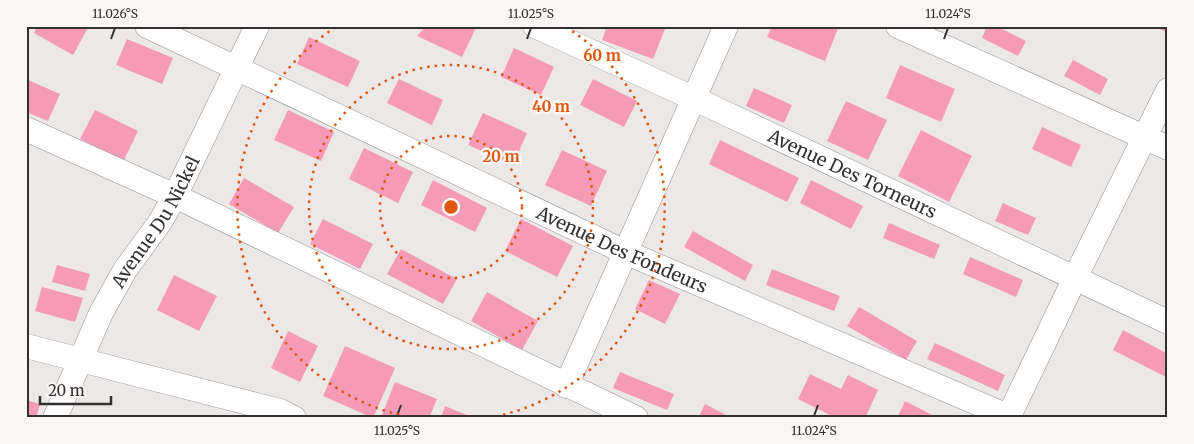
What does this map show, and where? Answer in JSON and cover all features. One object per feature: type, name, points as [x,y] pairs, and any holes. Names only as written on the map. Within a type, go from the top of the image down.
[{"type":"street","name":"Avenue Des Fondeurs","points":[[148,26],[625,252],[1010,417]]},
{"type":"street","name":"Avenue Du Nickel","points":[[55,418],[101,313],[125,270],[160,222],[175,196],[257,26]]},
{"type":"street","name":"Avenue Des Torneurs","points":[[535,26],[695,99],[1074,280],[1168,322]]},
{"type":"street","points":[[566,386],[726,26]]},
{"type":"street","points":[[898,26],[1168,148]]},
{"type":"street","points":[[1010,417],[1074,280],[1146,138],[1168,90]]},
{"type":"street","points":[[26,128],[175,196],[566,386],[636,418]]},
{"type":"street","points":[[26,346],[280,411],[294,418]]},
{"type":"building","points":[[37,26],[89,26],[73,55],[34,33]]},
{"type":"building","points":[[426,26],[468,26],[475,30],[462,57],[417,36]]},
{"type":"building","points":[[607,26],[657,26],[665,29],[653,59],[602,40]]},
{"type":"building","points":[[772,26],[839,26],[825,61],[767,37]]},
{"type":"building","points":[[987,26],[996,26],[1026,41],[1018,56],[982,38]]},
{"type":"building","points":[[1153,26],[1168,26],[1168,28],[1166,32]]},
{"type":"building","points":[[309,37],[360,61],[348,87],[297,64]]},
{"type":"building","points":[[127,39],[173,58],[162,84],[116,65]]},
{"type":"building","points":[[514,48],[554,67],[541,95],[501,77]]},
{"type":"building","points":[[1073,60],[1108,79],[1100,95],[1064,76]]},
{"type":"building","points":[[900,65],[955,89],[941,122],[886,98]]},
{"type":"building","points":[[26,79],[60,94],[48,121],[26,112]]},
{"type":"building","points":[[399,79],[443,100],[432,125],[387,103]]},
{"type":"building","points":[[593,79],[637,101],[624,127],[580,105]]},
{"type":"building","points":[[754,88],[792,105],[784,123],[746,106]]},
{"type":"building","points":[[846,101],[887,120],[868,160],[827,141]]},
{"type":"building","points":[[95,110],[138,131],[124,160],[80,139]]},
{"type":"building","points":[[288,110],[334,132],[321,161],[274,140]]},
{"type":"building","points":[[483,113],[527,133],[513,165],[468,145]]},
{"type":"building","points":[[1042,127],[1081,145],[1071,167],[1032,149]]},
{"type":"building","points":[[921,130],[972,156],[949,202],[898,176]]},
{"type":"building","points":[[720,140],[799,178],[787,202],[709,164]]},
{"type":"building","points":[[364,148],[413,172],[398,203],[349,179]]},
{"type":"building","points":[[562,150],[607,171],[591,206],[545,185]]},
{"type":"building","points":[[244,178],[294,207],[278,233],[229,204]]},
{"type":"building","points":[[433,180],[487,208],[475,232],[421,205]]},
{"type":"building","points":[[811,180],[863,206],[851,229],[800,203]]},
{"type":"building","points":[[1003,203],[1036,218],[1028,235],[995,221]]},
{"type":"building","points":[[323,219],[373,244],[360,269],[310,244]]},
{"type":"building","points":[[521,219],[573,246],[557,277],[505,251]]},
{"type":"building","points":[[889,223],[940,245],[934,259],[883,238]]},
{"type":"building","points":[[693,231],[753,265],[745,281],[684,247]]},
{"type":"building","points":[[401,249],[457,279],[443,304],[387,274]]},
{"type":"building","points":[[970,257],[1023,280],[1016,297],[963,274]]},
{"type":"building","points":[[57,265],[90,274],[85,291],[52,282]]},
{"type":"building","points":[[772,269],[840,296],[834,311],[766,285]]},
{"type":"building","points":[[174,275],[217,296],[199,331],[157,310]]},
{"type":"building","points":[[649,280],[680,294],[665,324],[635,309]]},
{"type":"building","points":[[42,287],[83,298],[75,322],[35,311]]},
{"type":"building","points":[[487,292],[538,321],[522,350],[471,321]]},
{"type":"building","points":[[859,307],[917,341],[906,360],[847,326]]},
{"type":"building","points":[[1123,330],[1168,354],[1166,377],[1113,350]]},
{"type":"building","points":[[288,331],[318,346],[300,382],[271,368]]},
{"type":"building","points":[[935,343],[1005,375],[998,391],[927,359]]},
{"type":"building","points":[[345,346],[395,368],[373,418],[323,396]]},
{"type":"building","points":[[620,372],[674,394],[667,410],[613,388]]},
{"type":"building","points":[[810,374],[841,389],[848,375],[878,390],[865,418],[836,418],[798,399]]},
{"type":"building","points":[[395,382],[437,399],[429,418],[381,417]]},
{"type":"building","points":[[26,400],[40,404],[36,418],[26,418]]},
{"type":"building","points":[[905,401],[938,418],[897,418]]},
{"type":"building","points":[[705,404],[732,418],[698,418]]},
{"type":"building","points":[[445,406],[474,418],[441,418]]}]
